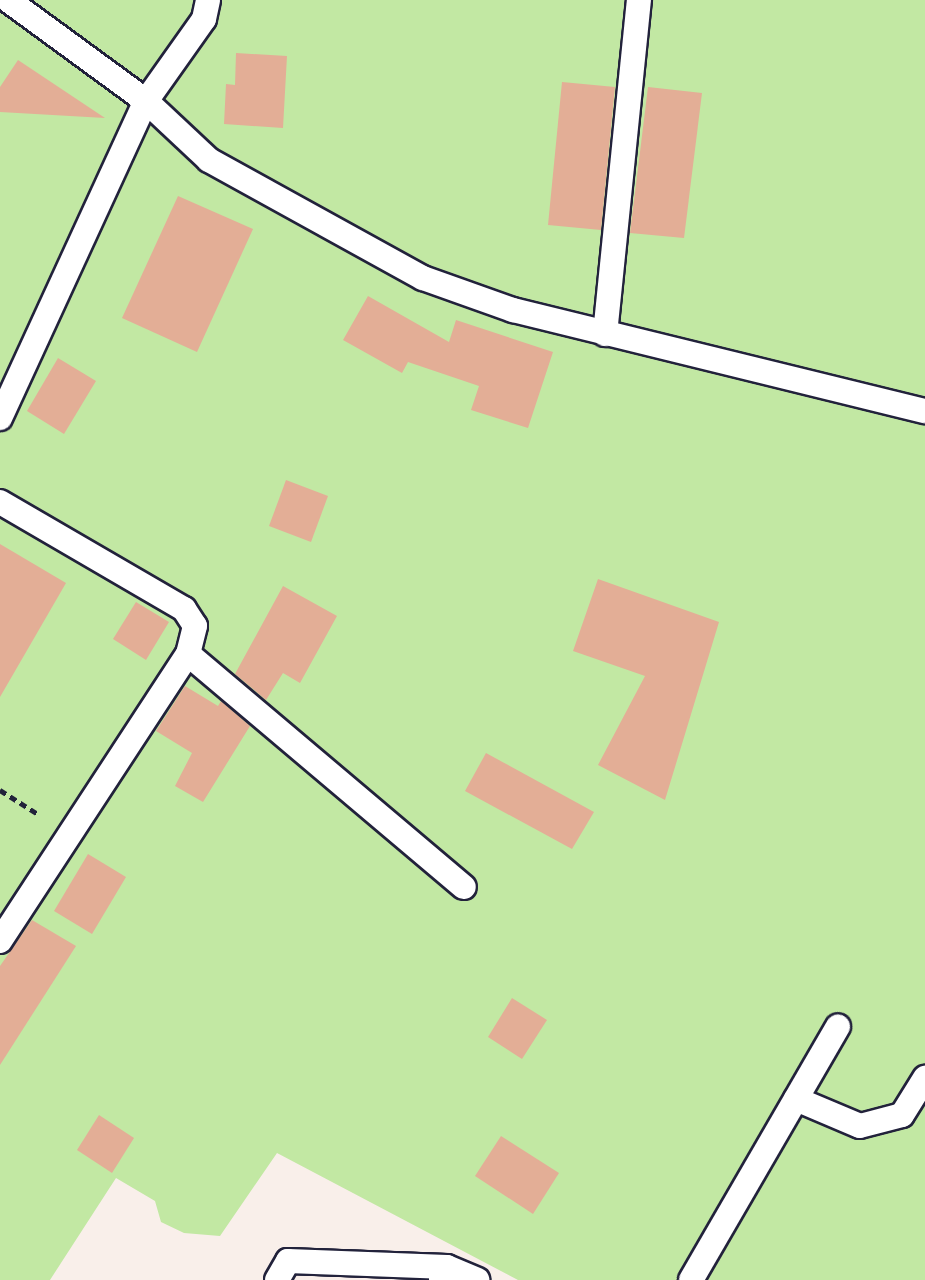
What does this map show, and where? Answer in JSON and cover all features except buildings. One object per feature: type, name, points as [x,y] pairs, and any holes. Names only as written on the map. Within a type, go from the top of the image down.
[{"type":"lane","points":[[8,0],[146,101],[209,160],[423,278],[605,334],[925,411]]},
{"type":"lane","points":[[0,418],[146,101],[204,19],[208,0]]},
{"type":"lane","points":[[605,334],[639,0]]},
{"type":"lane","points":[[0,502],[184,609],[195,626],[188,654],[0,941]]},
{"type":"lane","points":[[188,654],[464,887]]},
{"type":"lane","points":[[691,1280],[838,1026]]},
{"type":"lane","points":[[796,1099],[860,1126],[902,1115],[925,1078]]},
{"type":"lane","points":[[277,1280],[288,1261],[444,1273],[477,1280]]},
{"type":"green space","points":[[0,0],[925,0],[925,1280],[518,1280],[277,1153],[220,1236],[184,1233],[161,1222],[155,1201],[116,1178],[50,1280],[0,1280]]}]
